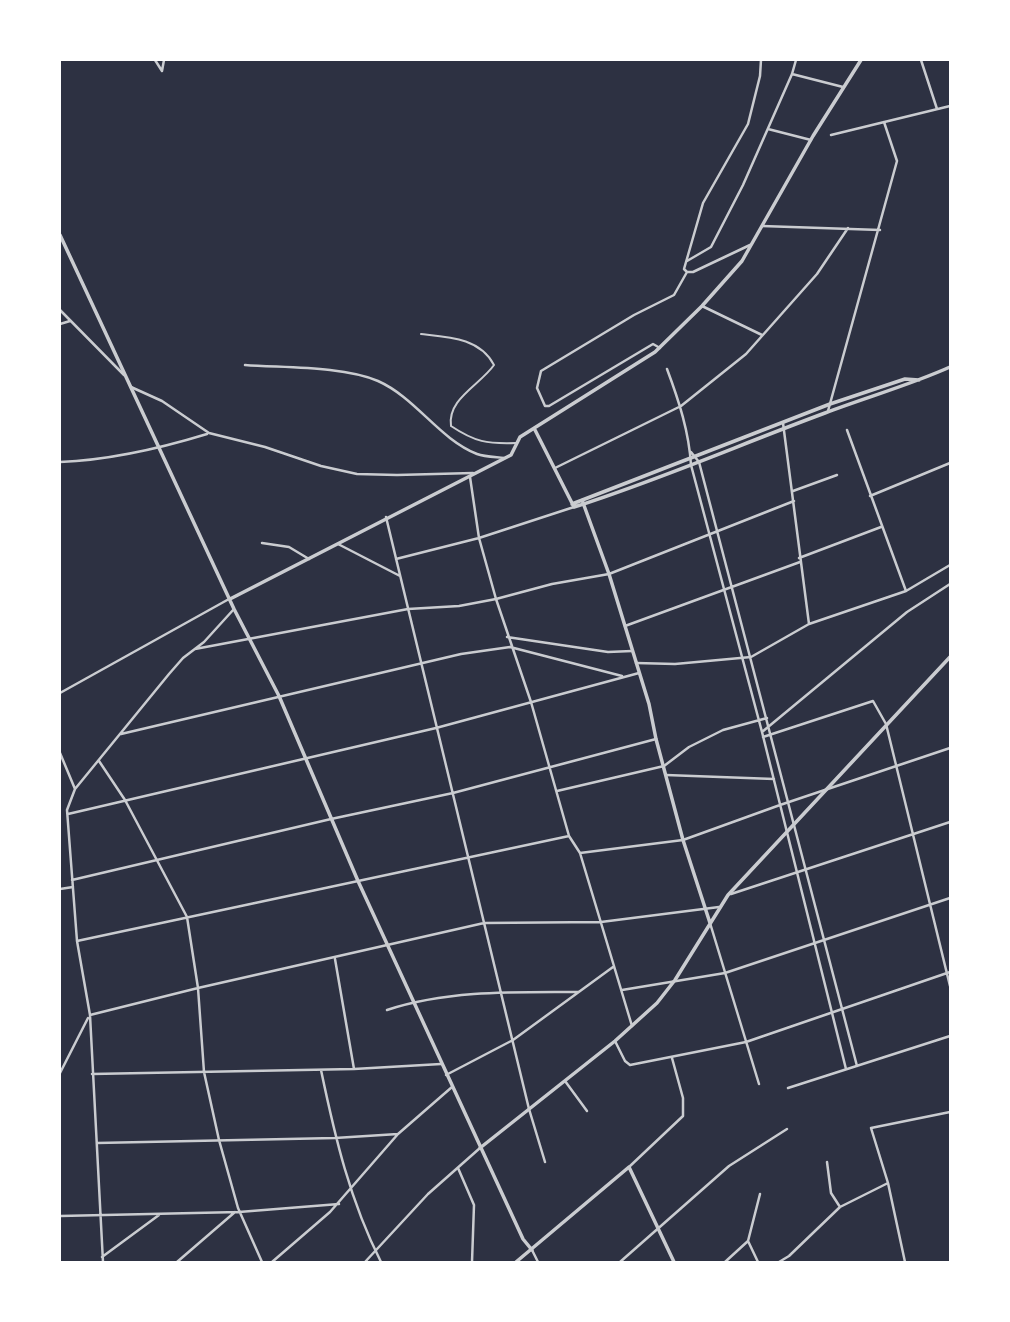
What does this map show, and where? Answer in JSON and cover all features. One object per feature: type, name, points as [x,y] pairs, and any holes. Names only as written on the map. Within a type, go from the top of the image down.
[{"type":"street","points":[[155,60],[162,71],[164,60]]},
{"type":"street","points":[[687,272],[684,269],[704,203],[748,124],[761,76],[761,60]]},
{"type":"street","points":[[686,262],[711,247],[743,185],[796,60]]},
{"type":"street","points":[[60,693],[229,599],[511,455],[520,438],[660,348],[742,261],[811,140],[861,60]]},
{"type":"street","points":[[921,60],[937,109]]},
{"type":"street","points":[[792,74],[844,87]]},
{"type":"street","points":[[831,135],[950,106]]},
{"type":"street","points":[[828,411],[897,161],[884,122]]},
{"type":"street","points":[[768,129],[811,140]]},
{"type":"street","points":[[762,226],[880,230]]},
{"type":"street","points":[[555,468],[681,406],[746,354],[817,274],[848,228]]},
{"type":"street","points":[[60,236],[229,599],[279,696],[358,881],[480,1148],[523,1239],[538,1262]]},
{"type":"street","points":[[687,272],[693,272],[751,245]]},
{"type":"street","points":[[660,348],[653,344],[549,406],[545,406],[537,388],[541,371],[634,315],[674,295],[687,272]]},
{"type":"street","points":[[702,306],[762,335]]},
{"type":"street","points":[[60,310],[125,376]]},
{"type":"street","points":[[60,324],[70,321]]},
{"type":"street","points":[[245,365],[352,373],[379,382],[426,414],[449,436],[478,455],[504,458]]},
{"type":"street","points":[[396,559],[479,538],[565,510],[693,458],[921,380],[950,367]]},
{"type":"street","points":[[667,369],[681,406],[693,458],[699,463],[857,1066]]},
{"type":"street","points":[[583,502],[699,463],[830,404],[905,379],[921,380]]},
{"type":"street","points":[[131,387],[162,401],[209,433],[265,447],[321,466],[357,474],[476,473]]},
{"type":"street","points":[[784,426],[809,624]]},
{"type":"street","points":[[534,428],[573,506]]},
{"type":"street","points":[[847,430],[906,591]]},
{"type":"street","points":[[60,462],[114,458],[159,449],[209,433]]},
{"type":"street","points":[[693,458],[691,465],[798,872],[846,1069]]},
{"type":"street","points":[[870,496],[950,463]]},
{"type":"street","points":[[793,491],[837,475]]},
{"type":"street","points":[[470,477],[479,538],[507,637],[531,702],[569,836],[580,853],[632,1026]]},
{"type":"street","points":[[194,649],[408,609],[458,606],[609,574],[794,501]]},
{"type":"street","points":[[583,502],[609,574],[649,704],[683,840],[759,1084]]},
{"type":"street","points":[[386,517],[529,1109],[545,1162]]},
{"type":"street","points":[[625,626],[881,527]]},
{"type":"street","points":[[262,543],[289,547],[309,559]]},
{"type":"street","points":[[336,543],[400,576]]},
{"type":"street","points":[[635,663],[675,664],[751,657],[809,624],[906,591],[950,565]]},
{"type":"street","points":[[762,732],[807,692],[907,612],[950,583]]},
{"type":"street","points":[[103,1262],[90,1015],[77,941],[68,814],[75,789],[169,674],[204,642],[234,609]]},
{"type":"street","points":[[507,637],[608,652],[632,652]]},
{"type":"street","points":[[121,734],[422,663],[510,647],[623,677]]},
{"type":"street","points":[[365,1262],[457,1168],[615,1041],[657,1003],[675,980],[728,895],[950,657]]},
{"type":"street","points":[[68,814],[436,728],[639,673]]},
{"type":"street","points":[[763,737],[873,701],[886,724],[949,973],[950,986]]},
{"type":"street","points":[[557,791],[664,766],[690,747],[723,730],[767,718]]},
{"type":"street","points":[[72,880],[453,793],[656,739]]},
{"type":"street","points":[[580,853],[683,840],[950,748]]},
{"type":"street","points":[[60,753],[75,789]]},
{"type":"street","points":[[99,761],[125,800],[187,917],[198,988],[205,1072],[219,1140],[238,1212],[262,1262]]},
{"type":"street","points":[[666,775],[774,779]]},
{"type":"street","points":[[728,895],[950,822]]},
{"type":"street","points":[[77,941],[569,836]]},
{"type":"street","points":[[60,888],[73,887]]},
{"type":"street","points":[[622,990],[725,974],[950,898]]},
{"type":"street","points":[[60,1073],[90,1015],[484,923],[601,922],[721,907]]},
{"type":"street","points":[[335,957],[354,1069]]},
{"type":"street","points":[[446,1075],[513,1040],[614,966]]},
{"type":"street","points":[[615,1041],[625,1061],[630,1065],[746,1042],[949,973]]},
{"type":"street","points":[[387,1010],[413,1001],[501,992],[578,992]]},
{"type":"street","points":[[788,1088],[950,1036]]},
{"type":"street","points":[[516,1262],[629,1167],[683,1116],[683,1098],[671,1057]]},
{"type":"street","points":[[92,1074],[321,1070],[441,1064]]},
{"type":"street","points":[[321,1070],[335,1139],[350,1191],[381,1262]]},
{"type":"street","points":[[565,1081],[587,1111]]},
{"type":"street","points":[[272,1262],[339,1203],[398,1134],[452,1087]]},
{"type":"street","points":[[905,1262],[888,1183],[871,1128],[950,1112]]},
{"type":"street","points":[[620,1262],[729,1166],[787,1129]]},
{"type":"street","points":[[96,1143],[335,1139],[398,1134]]},
{"type":"street","points":[[827,1162],[831,1193],[840,1207]]},
{"type":"street","points":[[629,1167],[674,1262]]},
{"type":"street","points":[[457,1168],[474,1205],[471,1262]]},
{"type":"street","points":[[779,1262],[789,1256],[840,1207],[888,1183]]},
{"type":"street","points":[[725,1262],[748,1241],[760,1194]]},
{"type":"street","points":[[60,1216],[238,1212],[339,1203]]},
{"type":"street","points":[[177,1262],[238,1212]]},
{"type":"street","points":[[102,1256],[160,1214]]},
{"type":"street","points":[[748,1241],[758,1262]]},
{"type":"lane","points":[[421,334],[470,343],[487,351],[494,365],[452,408],[451,426],[469,439],[491,444],[517,443]]}]
